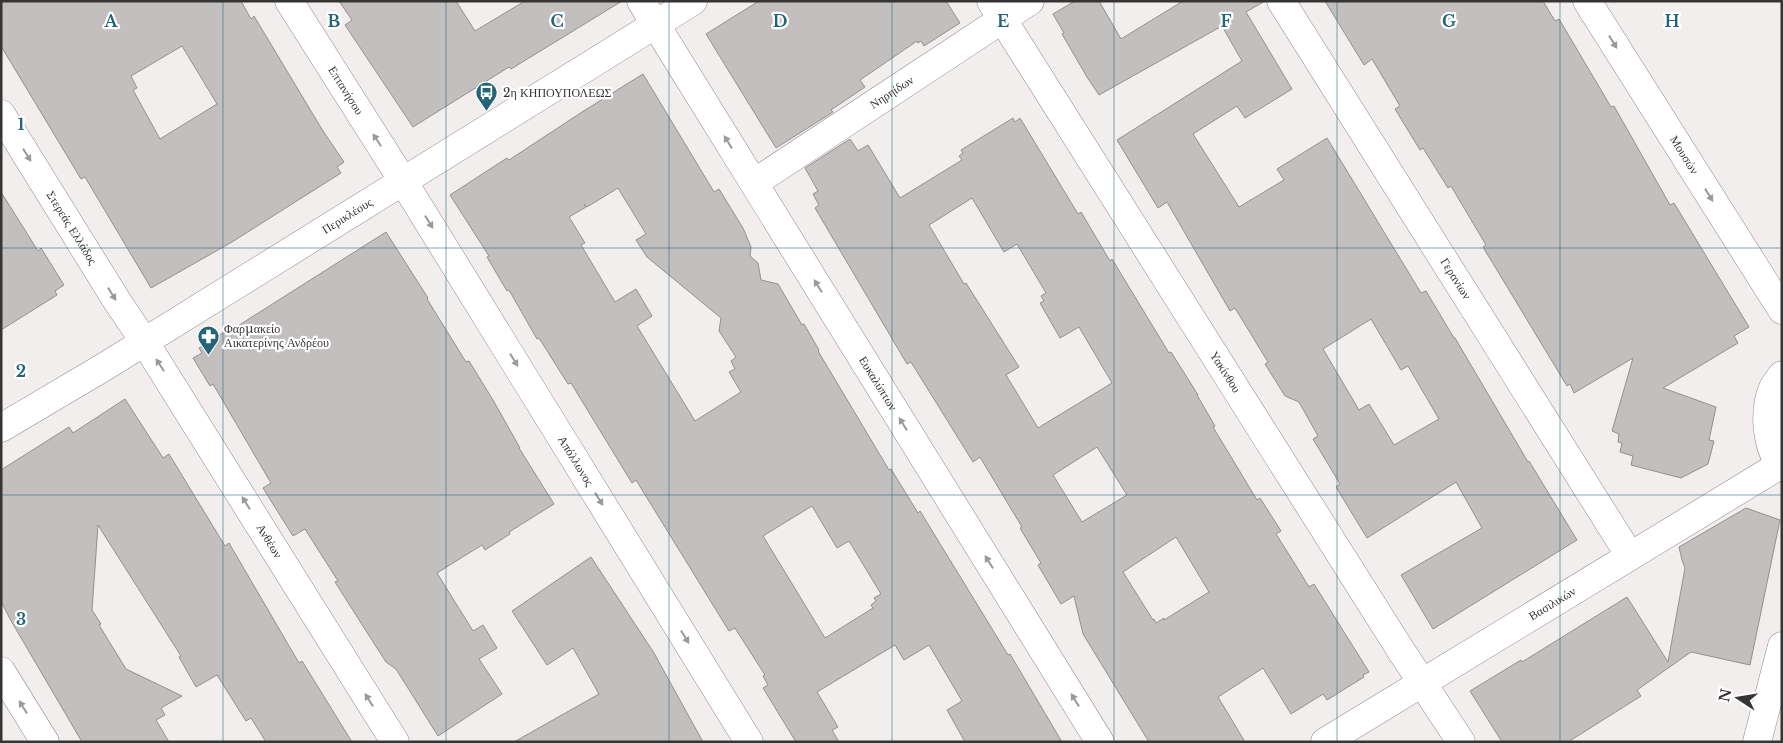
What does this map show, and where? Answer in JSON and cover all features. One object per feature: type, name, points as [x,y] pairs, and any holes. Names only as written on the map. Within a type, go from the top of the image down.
[{"type":"street","name":"Επτανήσου","points":[[288,1],[403,180]]},
{"type":"street","name":"Ευκαλύπτων","points":[[641,1],[1100,742]]},
{"type":"street","name":"Περικλέους","points":[[1,428],[692,1]]},
{"type":"street","name":"Νηρηίδων","points":[[754,183],[997,11],[1030,1]]},
{"type":"street","name":"Γερανίων","points":[[1282,1],[1630,556]]},
{"type":"street","name":"Μουσών","points":[[1587,1],[1782,310]]},
{"type":"street","name":"Υακίνθου","points":[[997,11],[1400,649],[1461,742]]},
{"type":"street","name":"Στερεάς Ελλάδος","points":[[1,114],[117,302],[144,341]]},
{"type":"street","name":"Απόλλωνος","points":[[403,180],[749,742]]},
{"type":"street","name":"Ανθέων","points":[[144,341],[395,742]]},
{"type":"street","points":[[1781,466],[1770,441],[1768,415],[1773,389],[1782,374]]},
{"type":"street","name":"Βασιλικών","points":[[1325,742],[1781,466]]},
{"type":"street","points":[[1757,742],[1782,646]]},
{"type":"street","points":[[1,671],[45,742]]},
{"type":"building","points":[[1,1],[241,1],[251,19],[254,16],[323,131],[344,162],[337,167],[341,173],[232,242],[151,288],[85,177],[81,179],[1,46]],"holes":[[[182,46],[217,104],[160,139],[133,90],[137,88],[131,76]]]},
{"type":"building","points":[[339,1],[456,1],[475,31],[525,1],[622,1],[511,69],[509,67],[413,127],[345,25],[352,20]]},
{"type":"building","points":[[759,1],[946,1],[960,23],[924,46],[921,41],[918,43],[917,41],[860,80],[865,87],[831,110],[833,112],[776,148],[706,34]]},
{"type":"building","points":[[1075,1],[1099,1],[1121,39],[1183,1],[1265,1],[1246,12],[1292,89],[1245,118],[1237,106],[1193,134],[1239,207],[1284,180],[1277,169],[1327,138],[1421,293],[1426,291],[1577,540],[1433,629],[1401,575],[1482,528],[1456,482],[1367,538],[1336,487],[1340,484],[1313,439],[1318,436],[1299,402],[1285,396],[1265,364],[1268,362],[1235,308],[1230,311],[1167,202],[1158,208],[1117,140],[1242,61],[1222,26],[1099,95],[1062,34],[1064,33],[1053,14]],"holes":[[[1371,319],[1401,370],[1408,366],[1439,419],[1394,445],[1369,404],[1359,410],[1323,349]]]},
{"type":"building","points":[[1325,1],[1543,1],[1555,21],[1559,19],[1611,107],[1614,106],[1670,205],[1674,203],[1749,327],[1734,336],[1738,343],[1663,388],[1716,407],[1709,440],[1714,441],[1708,464],[1681,478],[1631,465],[1633,456],[1620,452],[1622,443],[1618,442],[1619,434],[1612,431],[1633,358],[1574,393],[1570,384],[1567,386],[1483,247],[1486,245],[1451,186],[1448,188],[1423,148],[1420,150],[1395,109],[1400,106],[1372,59],[1364,65]]},
{"type":"building","points":[[643,74],[714,192],[719,189],[743,228],[751,247],[750,256],[758,263],[761,280],[778,284],[802,325],[804,324],[889,470],[891,469],[918,513],[920,511],[1008,655],[1010,654],[1062,742],[965,742],[947,710],[962,701],[929,645],[904,660],[895,645],[817,692],[838,727],[832,730],[839,742],[796,742],[763,688],[768,685],[763,676],[765,675],[735,628],[729,631],[636,480],[632,483],[571,383],[568,384],[539,338],[537,339],[509,290],[507,291],[487,257],[489,256],[450,195],[507,158],[509,160]],"holes":[[[618,188],[646,234],[636,240],[647,257],[721,318],[719,331],[736,357],[731,361],[735,369],[729,372],[741,392],[695,421],[637,326],[652,316],[636,289],[615,302],[581,245],[585,243],[569,217],[586,207],[584,204],[587,207]],[[812,506],[837,548],[849,541],[881,594],[874,598],[876,601],[871,605],[873,608],[825,638],[763,536]]]},
{"type":"building","points":[[1013,118],[1015,122],[1020,118],[1078,214],[1081,212],[1110,261],[1112,259],[1169,353],[1171,352],[1198,395],[1215,426],[1213,427],[1257,500],[1260,498],[1281,531],[1276,534],[1309,587],[1314,584],[1369,672],[1363,675],[1364,677],[1327,700],[1323,694],[1291,714],[1263,668],[1218,697],[1245,742],[1149,742],[1083,634],[1074,596],[1061,604],[1038,565],[1041,563],[1020,528],[1022,527],[980,457],[973,462],[911,362],[907,364],[815,208],[819,205],[813,194],[818,191],[805,168],[850,139],[858,151],[868,145],[900,198],[962,160],[959,156],[963,153],[961,150]],"holes":[[[972,198],[1004,252],[1017,244],[1046,293],[1041,296],[1044,301],[1040,303],[1060,338],[1079,327],[1112,383],[1038,428],[1006,375],[1019,367],[966,283],[964,284],[929,225]],[[1097,447],[1127,495],[1082,522],[1053,475]],[[1176,537],[1209,592],[1156,623],[1123,572]]]},
{"type":"building","points":[[1,192],[38,251],[41,248],[64,285],[55,291],[57,295],[1,330]]},
{"type":"building","points":[[386,232],[466,362],[469,361],[554,504],[509,532],[510,534],[485,550],[482,545],[437,573],[473,631],[483,625],[497,648],[479,659],[502,694],[438,736],[396,669],[386,662],[368,634],[335,582],[338,581],[305,529],[293,536],[263,488],[271,483],[213,384],[210,386],[193,358],[202,353],[199,348],[232,327],[233,329]]},
{"type":"building","points":[[125,399],[163,458],[169,454],[225,546],[229,543],[299,663],[302,661],[352,742],[266,742],[251,718],[246,721],[217,675],[196,687],[179,657],[181,656],[98,525],[92,610],[101,624],[99,625],[126,669],[182,696],[161,708],[165,715],[156,720],[169,742],[82,742],[1,601],[1,470],[69,427],[73,433]]},
{"type":"building","points":[[1746,508],[1780,520],[1750,665],[1691,652],[1637,690],[1641,696],[1568,742],[1502,742],[1470,691],[1521,660],[1522,662],[1627,597],[1668,662],[1685,568],[1679,547]]},
{"type":"building","points":[[591,557],[654,653],[703,742],[514,742],[599,694],[573,648],[547,665],[512,611]]},
{"type":"place","name":"2η ΚΗΠΟΥΠΟΛΕΩΣ","points":[[487,112]]},
{"type":"place","name":"Φαρμακείο Αικατερίνης Ανδρέου","points":[[208,355]]}]
